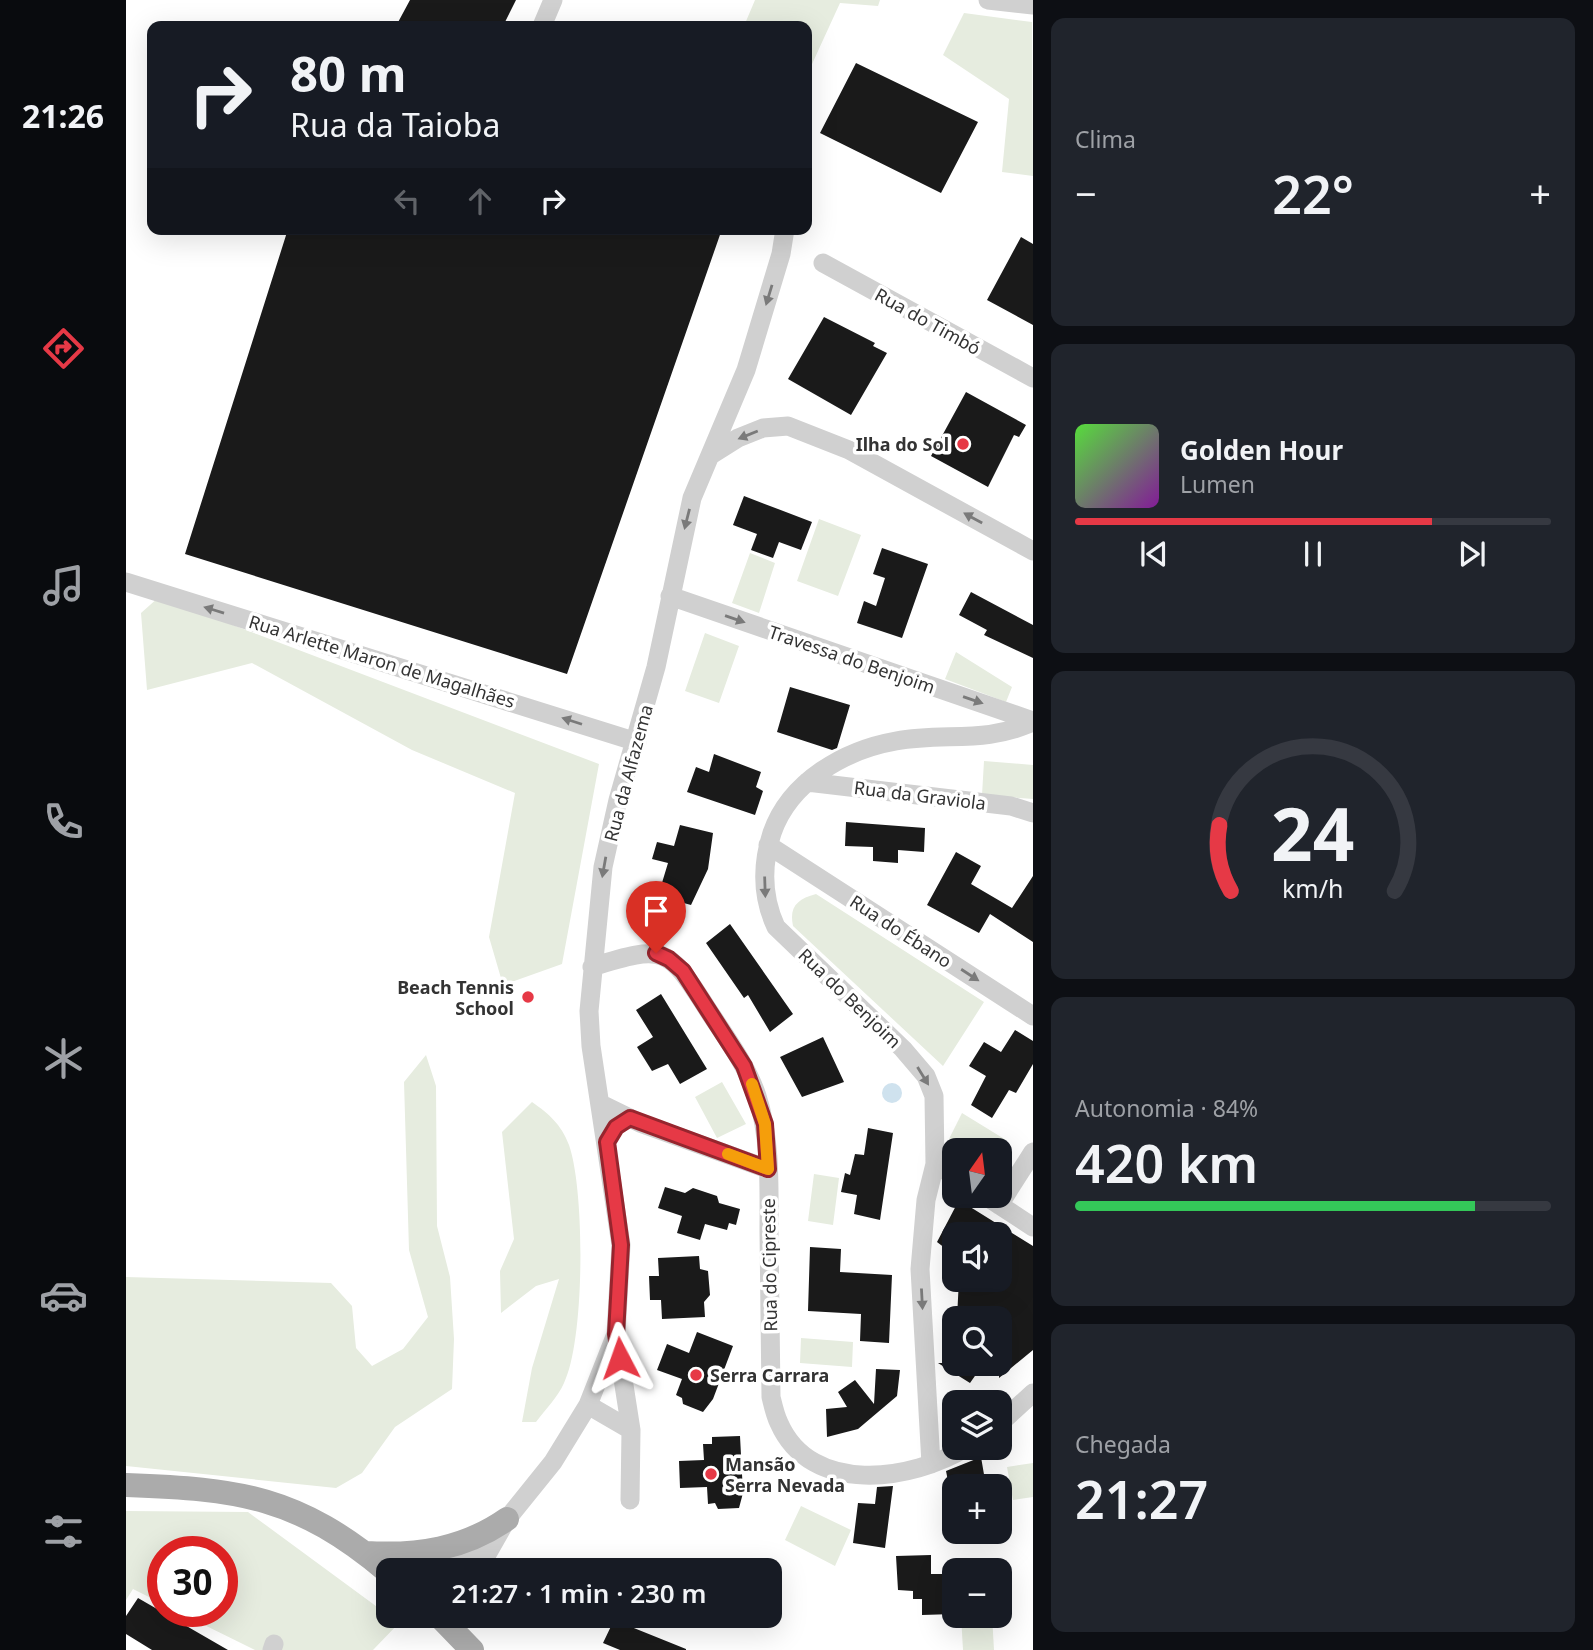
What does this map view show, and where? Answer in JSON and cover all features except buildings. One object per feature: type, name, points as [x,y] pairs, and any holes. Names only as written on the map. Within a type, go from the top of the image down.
[{"type":"main road","points":[[126,1485],[219,1489],[260,1498],[294,1510],[376,1562]]},
{"type":"main road","points":[[366,1553],[415,1553],[441,1549],[484,1536],[507,1519]]},
{"type":"main road","points":[[453,1628],[472,1650]]},
{"type":"street","points":[[544,21],[553,0]]},
{"type":"street","points":[[988,0],[1033,5]]},
{"type":"street","name":"Rua da Alfazema","points":[[630,1500],[631,1430],[616,1334],[621,1245],[591,1046],[592,967],[603,867],[618,800],[637,742],[692,498],[746,370],[781,254],[784,235]]},
{"type":"street","name":"Rua do Timbó","points":[[823,263],[1033,378]]},
{"type":"street","points":[[711,455],[738,438],[763,428],[788,426],[849,450],[1033,551]]},
{"type":"street","name":"Rua Arlette Maron de Magalhães","points":[[126,582],[637,742]]},
{"type":"street","name":"Travessa do Benjoim","points":[[670,596],[1033,721]]},
{"type":"street","name":"Rua do Benjoim","points":[[931,1464],[920,1269],[926,1200],[935,1164],[934,1096],[926,1076],[903,1049],[776,927],[767,908],[764,883],[768,845],[776,823],[791,798],[830,765],[873,747],[936,737],[974,738],[1007,734],[1033,721]]},
{"type":"street","name":"Rua da Graviola","points":[[807,782],[1011,806],[1033,813]]},
{"type":"street","name":"Rua do Ébano","points":[[768,845],[1033,1016]]},
{"type":"street","name":"Rua do Cipreste","points":[[592,967],[639,952],[669,959],[683,971],[744,1066],[757,1094],[765,1124],[768,1169],[771,1397],[779,1424],[808,1458],[833,1471],[875,1476],[931,1464],[942,1459]]},
{"type":"street","points":[[601,1104],[630,1118],[768,1169]]},
{"type":"street","points":[[607,1142],[616,1127],[630,1118]]},
{"type":"street","points":[[1012,1177],[1033,1152]]},
{"type":"street","points":[[935,1164],[942,1168]]},
{"type":"street","points":[[1004,1208],[1033,1227]]},
{"type":"street","name":"Rua da Alfazema","points":[[463,1558],[507,1519],[553,1462],[588,1405],[616,1334]]},
{"type":"street","points":[[1012,1412],[1033,1393]]},
{"type":"street","points":[[588,1405],[631,1430]]},
{"type":"street","name":"Rua da Alfazema","points":[[485,1558],[507,1519]]},
{"type":"shaded area","points":[[755,0],[880,0],[878,6],[840,3],[812,64],[812,21],[746,21]]},
{"type":"shaded area","points":[[964,13],[1032,22],[1033,176],[1002,172],[1009,99],[943,55]]},
{"type":"shaded area","points":[[819,519],[861,535],[838,596],[797,581]]},
{"type":"shaded area","points":[[750,553],[775,563],[759,613],[732,603]]},
{"type":"shaded area","points":[[159,597],[599,764],[562,964],[503,985],[489,937],[515,793],[412,750],[252,663],[147,690],[141,613]]},
{"type":"shaded area","points":[[705,633],[739,646],[719,703],[685,691]]},
{"type":"shaded area","points":[[956,652],[1012,687],[1006,702],[945,679]]},
{"type":"shaded area","points":[[984,761],[1033,765],[1033,799],[982,795]]},
{"type":"shaded area","points":[[816,894],[984,1002],[943,1066],[793,926],[792,914],[796,905],[804,898]]},
{"type":"shaded area","points":[[426,1055],[436,1086],[437,1226],[450,1277],[454,1339],[452,1389],[395,1427],[362,1473],[336,1488],[126,1466],[126,1277],[331,1283],[352,1306],[356,1348],[372,1366],[403,1349],[428,1317],[409,1250],[404,1082]]},
{"type":"shaded area","points":[[722,1082],[746,1124],[717,1138],[695,1097]]},
{"type":"shaded area","points":[[532,1102],[554,1120],[562,1131],[574,1166],[580,1229],[579,1301],[571,1362],[564,1383],[536,1422],[522,1422],[532,1368],[559,1279],[536,1286],[501,1313],[500,1271],[514,1239],[502,1132]]},
{"type":"shaded area","points":[[962,1113],[1003,1138],[950,1138]]},
{"type":"shaded area","points":[[814,1174],[839,1178],[833,1225],[808,1221]]},
{"type":"shaded area","points":[[801,1338],[853,1342],[852,1367],[800,1363]]},
{"type":"shaded area","points":[[1033,1463],[1033,1497],[1013,1500],[1012,1474],[1008,1474],[1007,1467]]},
{"type":"shaded area","points":[[801,1506],[851,1530],[835,1566],[785,1540]]},
{"type":"shaded area","points":[[126,1511],[248,1512],[376,1606],[376,1628],[394,1628],[373,1650],[255,1650],[208,1627],[238,1627],[238,1536],[147,1536],[147,1596],[133,1589],[126,1600]]},
{"type":"shaded area","points":[[962,1628],[993,1628],[994,1650],[963,1650]]},
{"type":"water","points":[[888,1083],[896,1083],[902,1093],[896,1103],[888,1103],[882,1097],[882,1089]]},
{"type":"slow traffic","points":[[728,1154],[768,1169],[765,1124],[752,1084]]},
{"type":"place","name":"Ilha do Sol","points":[[963,444]]},
{"type":"place","name":"Beach Tennis School","points":[[528,997]]},
{"type":"place","name":"Serra Carrara","points":[[696,1375]]},
{"type":"place","name":"Mansão Serra Nevada","points":[[711,1474]]},
{"type":"route","points":[[620,1358],[616,1334],[620,1301],[621,1245],[607,1142],[616,1127],[630,1118],[768,1169],[765,1124],[757,1094],[744,1066],[683,971],[669,959],[656,953]]}]
